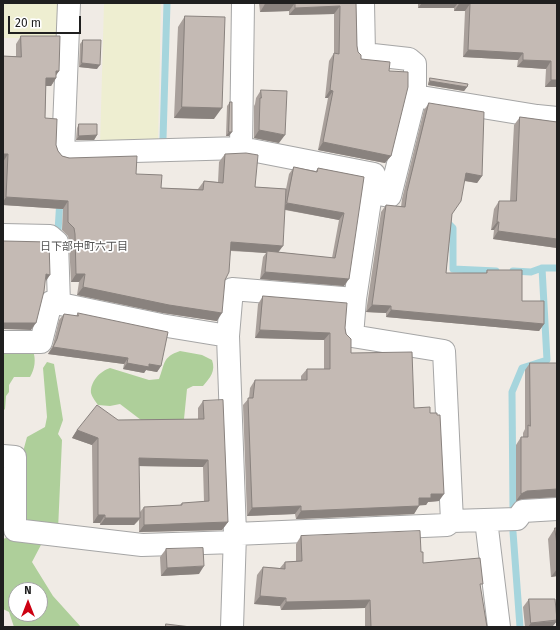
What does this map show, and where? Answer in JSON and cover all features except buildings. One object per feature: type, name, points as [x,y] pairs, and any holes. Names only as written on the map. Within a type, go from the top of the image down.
[{"type":"street","points":[[69,3],[63,153],[241,148],[374,174],[355,299],[352,336],[444,351],[452,521]]},
{"type":"street","points":[[241,148],[243,3]]},
{"type":"street","points":[[363,3],[364,54],[409,59],[415,64],[415,96],[390,196],[371,193]]},
{"type":"street","points":[[415,96],[557,118]]},
{"type":"street","points":[[3,236],[50,236],[57,242],[59,304]]},
{"type":"street","points":[[232,627],[235,538],[228,336],[232,289],[355,299]]},
{"type":"street","points":[[3,342],[41,342],[51,302],[161,326],[228,336]]},
{"type":"street","points":[[3,456],[15,457],[16,530],[142,545],[235,538],[447,526],[452,521],[517,519],[523,511],[557,509]]},
{"type":"street","points":[[486,520],[499,627]]},
{"type":"green space","points":[[3,3],[61,3],[60,38],[3,38]]},
{"type":"green space","points":[[104,3],[161,3],[158,143],[100,145]]},
{"type":"green space","points":[[3,349],[33,350],[35,361],[30,377],[14,377],[9,385],[9,392],[6,396],[5,409],[3,411]]},
{"type":"green space","points":[[180,351],[202,355],[212,360],[213,364],[213,371],[203,386],[193,386],[187,389],[184,419],[174,423],[141,420],[120,404],[110,406],[98,405],[92,396],[91,389],[94,381],[99,374],[106,369],[110,368],[149,380],[159,379],[167,359],[174,353]]},
{"type":"green space","points":[[47,362],[54,364],[63,420],[58,434],[62,440],[58,530],[27,526],[24,519],[24,448],[27,437],[45,427],[47,417],[43,368]]},
{"type":"green space","points":[[6,538],[42,543],[32,562],[44,582],[8,582],[8,612],[3,609],[3,539]]},
{"type":"green space","points":[[48,588],[53,596],[81,627],[14,627],[12,622],[48,622]]},
{"type":"waterway","points":[[163,139],[167,3]]},
{"type":"waterway","points":[[58,231],[60,199]]},
{"type":"waterway","points":[[445,220],[453,228],[453,269],[496,271]]},
{"type":"waterway","points":[[513,271],[531,272],[542,268]]},
{"type":"waterway","points":[[513,508],[512,392],[522,368],[547,360],[542,268],[557,268]]},
{"type":"waterway","points":[[513,532],[520,627]]},
{"type":"district","name":"日下部中町六丁目","points":[[84,247]]}]
